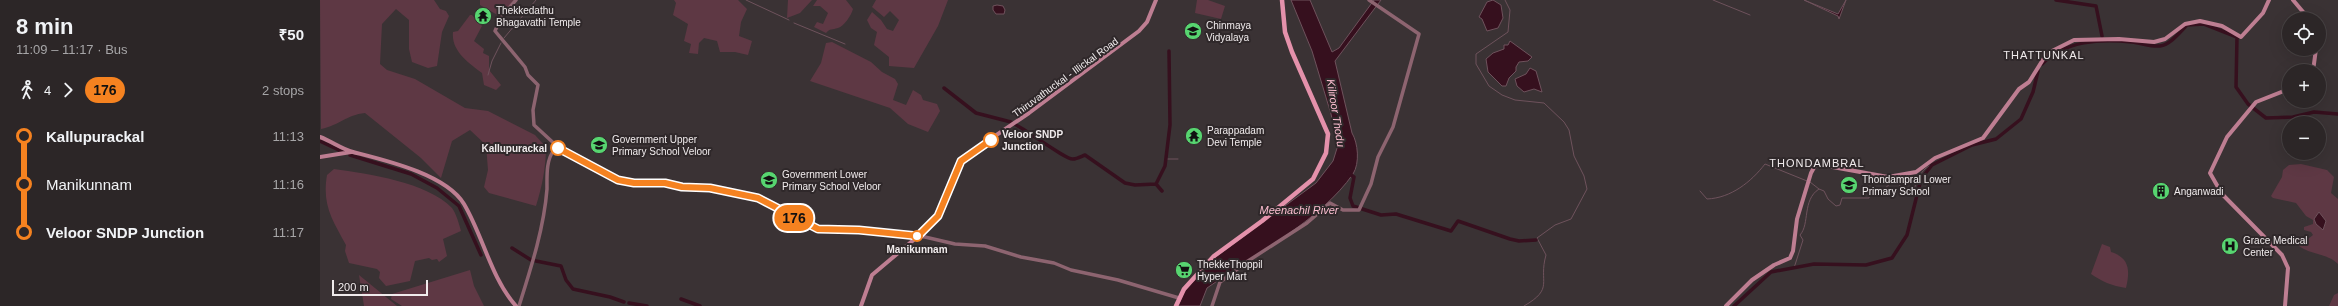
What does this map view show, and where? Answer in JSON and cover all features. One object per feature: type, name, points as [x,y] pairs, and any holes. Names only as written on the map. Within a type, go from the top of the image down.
[{"type":"main road","name":"Thiruvathuckal - Illickal Road","points":[[860,306],[872,275],[918,236],[938,216],[964,157],[1023,117],[1139,31],[1147,22],[1156,0]]},
{"type":"main road","points":[[1176,306],[1179,298],[1195,276],[1214,256],[1262,221],[1314,179],[1326,153],[1328,134],[1292,52],[1285,32],[1282,0]]},
{"type":"main road","points":[[1726,306],[1752,280],[1774,265],[1790,258],[1793,251],[1797,219],[1804,200],[1807,184],[1816,164],[1888,177],[1912,173],[1934,158],[1979,140],[1991,129],[2019,89],[2030,82],[2044,58],[2052,51],[2069,42],[2101,38],[2154,42],[2165,39],[2185,24],[2200,21],[2222,26],[2241,36],[2263,13],[2269,0]]},
{"type":"main road","points":[[2293,0],[2304,12]]},
{"type":"main road","points":[[2282,92],[2256,102],[2227,137],[2210,174],[2222,194],[2282,255],[2286,262],[2288,268],[2285,306]]},
{"type":"main road","points":[[320,137],[352,152],[419,172],[454,193],[465,206],[502,287],[516,306]]},
{"type":"main road","points":[[320,157],[352,152]]},
{"type":"main road","points":[[2281,306],[2285,297]]},
{"type":"street","points":[[516,0],[502,16],[495,31],[525,67],[528,75],[538,85],[532,122],[559,148],[618,180],[634,183],[665,183],[682,187],[710,188],[758,198],[818,229],[859,230],[918,236],[1006,251],[1021,257],[1054,263],[1071,270],[1118,280],[1179,298]]},
{"type":"street","points":[[1212,306],[1216,288],[1223,279],[1307,223],[1330,204],[1343,210],[1359,210],[1371,184],[1378,157],[1393,127],[1419,34],[1368,0]]},
{"type":"street","points":[[519,306],[532,264],[545,207],[550,158],[554,150],[559,148]]},
{"type":"shaded area","points":[[320,0],[434,0],[440,9],[446,11],[449,16],[442,32],[437,66],[428,68],[412,62],[409,49],[409,20],[396,9],[382,24],[380,64],[387,70],[415,79],[465,108],[488,111],[535,135],[546,147],[543,177],[536,206],[489,193],[484,187],[488,170],[486,145],[470,130],[452,141],[441,178],[421,158],[365,113],[358,114],[321,129]]},
{"type":"shaded area","points":[[480,0],[514,0],[501,17],[480,5]]},
{"type":"shaded area","points":[[674,0],[738,0],[747,9],[741,22],[739,36],[752,41],[748,55],[735,52],[720,52],[717,41],[704,38],[699,43],[698,54],[689,53],[691,44],[684,41],[688,24],[673,15],[676,3]]},
{"type":"shaded area","points":[[788,0],[812,0],[800,13],[787,18]]},
{"type":"shaded area","points":[[817,0],[846,0],[853,9],[849,18],[843,25],[827,31],[826,33],[814,27],[817,22],[823,24],[828,13],[820,6],[813,6]]},
{"type":"shaded area","points":[[876,0],[948,0],[938,26],[914,68],[889,66],[889,57],[874,45],[877,32],[871,28],[867,20],[872,12],[881,20],[887,29],[893,31],[899,20],[890,11],[884,17],[872,7]]},
{"type":"shaded area","points":[[1197,0],[1208,0],[1225,6],[1221,19],[1195,13]]},
{"type":"shaded area","points":[[470,15],[472,15],[482,26],[474,41],[484,49],[483,53],[489,56],[489,70],[501,85],[496,90],[484,85],[482,73],[462,56],[455,45],[453,32],[458,31]]},
{"type":"shaded area","points":[[1191,22],[1199,23],[1196,36],[1189,35]]},
{"type":"shaded area","points":[[832,42],[871,62],[882,72],[895,79],[898,84],[893,100],[906,105],[913,90],[921,95],[923,100],[937,104],[940,111],[928,132],[908,124],[890,108],[810,81],[821,63],[826,43]]},
{"type":"shaded area","points":[[2301,164],[2327,170],[2334,177],[2331,193],[2338,199],[2338,264],[2334,260],[2299,246],[2301,239],[2308,239],[2313,235],[2311,232],[2304,230],[2304,227],[2313,224],[2313,220],[2306,216],[2296,203],[2273,198],[2271,196],[2282,177],[2283,170],[2289,165]]},
{"type":"shaded area","points":[[334,169],[397,181],[428,192],[441,199],[452,208],[461,231],[443,239],[447,256],[439,262],[437,259],[432,260],[429,258],[415,261],[410,281],[386,286],[379,278],[380,272],[377,269],[349,263],[345,251],[346,245],[329,212],[327,203],[327,175]]},
{"type":"shaded area","points":[[2102,244],[2110,247],[2111,252],[2122,258],[2125,262],[2128,271],[2126,288],[2107,283],[2091,274]]},
{"type":"shaded area","points":[[470,270],[474,286],[484,306],[402,306],[391,299],[392,294]]},
{"type":"shaded area","points":[[359,275],[397,306],[364,306]]},
{"type":"shaded area","points":[[2338,293],[2338,306],[2329,306],[2334,295]]},
{"type":"water","name":"Meenachil River","points":[[1291,0],[1310,0],[1332,52],[1339,48],[1374,0],[1381,0],[1335,61],[1352,133],[1356,142],[1357,164],[1353,174],[1323,207],[1305,222],[1265,250],[1207,288],[1200,306],[1178,306],[1184,292],[1213,259],[1316,183],[1333,161],[1338,145],[1331,114],[1312,51]]},
{"type":"water","points":[[1493,0],[1501,5],[1503,18],[1498,28],[1487,31],[1482,19],[1479,17],[1487,2]]},
{"type":"water","points":[[1804,0],[1838,14],[1846,0],[1839,19],[1838,16]]},
{"type":"water","points":[[993,6],[1003,6],[1005,10],[1004,14],[996,14],[993,10]]},
{"type":"water","points":[[1510,41],[1532,57],[1528,61],[1519,62],[1516,67],[1516,71],[1509,78],[1506,86],[1502,86],[1488,72],[1486,59],[1493,53],[1504,49],[1504,45],[1508,45]]},
{"type":"water","points":[[1530,68],[1536,71],[1542,92],[1534,89],[1524,92],[1517,86],[1515,79],[1526,74]]},
{"type":"water","points":[[2319,212],[2326,221],[2323,230],[2316,224],[2314,219]]},
{"type":"waterway","points":[[504,38],[536,0]]},
{"type":"waterway","points":[[746,0],[789,20]]},
{"type":"waterway","points":[[1505,0],[1510,10],[1508,32],[1476,54],[1476,64],[1489,86],[1502,95],[1515,100],[1544,103],[1564,122],[1569,130],[1574,156],[1584,176],[1587,189],[1571,219],[1555,225],[1537,238],[1546,255],[1544,264],[1544,284],[1534,300],[1524,306]]},
{"type":"waterway","points":[[1713,0],[1750,15]]},
{"type":"waterway","points":[[2056,0],[2096,6],[2102,36]]},
{"type":"waterway","points":[[794,23],[845,44]]},
{"type":"waterway","points":[[2042,64],[2051,56],[2062,50],[2096,41],[2120,41],[2160,46],[2171,41],[2187,25],[2204,24],[2237,37],[2236,87],[2248,104],[2266,118],[2293,117],[2314,112],[2338,114]]},
{"type":"waterway","points":[[488,75],[492,61],[501,43]]},
{"type":"waterway","points":[[1156,184],[1165,166],[1170,125],[1169,51]]},
{"type":"waterway","points":[[1734,306],[1771,272],[1814,264],[1866,265],[1892,258],[1907,235],[1921,179],[1932,165],[1972,145],[1996,139],[2021,119],[2033,92],[2038,71]]},
{"type":"waterway","points":[[944,88],[976,113],[1011,122]]},
{"type":"waterway","points":[[1016,125],[1069,158],[1075,159],[1085,155],[1125,183],[1135,185],[1156,184],[1162,191]]},
{"type":"waterway","points":[[320,141],[343,152]]},
{"type":"waterway","points":[[350,155],[411,174],[437,188],[459,206],[481,255]]},
{"type":"waterway","points":[[1166,159],[1178,159]]},
{"type":"waterway","points":[[1700,191],[1707,199],[1724,196],[1747,183],[1765,164],[1807,181]]},
{"type":"waterway","points":[[1794,268],[1803,240],[1800,235],[1805,225],[1808,205],[1810,199],[1819,189],[1824,191],[1828,199],[1836,206],[1840,205],[1842,198],[1869,198],[1870,192],[1884,189],[1891,183],[1898,184],[1909,193],[1915,187],[1923,171],[1932,165]]},
{"type":"waterway","points":[[1348,173],[1354,177],[1350,198],[1353,206],[1381,215],[1396,214],[1451,231],[1458,221],[1510,239],[1519,241],[1536,240]]},
{"type":"waterway","points":[[1810,182],[1819,189]]},
{"type":"waterway","points":[[512,248],[531,260]]},
{"type":"waterway","points":[[536,261],[561,266],[566,280],[573,289],[610,297],[624,302]]},
{"type":"waterway","points":[[681,299],[700,306]]},
{"type":"waterway","points":[[629,303],[647,306]]},
{"type":"bus line","name":"176","points":[[558,148],[618,180],[634,183],[665,183],[682,187],[710,188],[751,198],[758,198],[771,204],[800,222],[818,229],[832,231],[859,230],[918,236],[924,232],[938,216],[964,157],[991,140]]},
{"type":"place","name":"Thekkedathu Bhagavathi Temple","points":[[483,16]]},
{"type":"place","name":"Chinmaya Vidyalaya","points":[[1193,31]]},
{"type":"place","name":"Parappadam Devi Temple","points":[[1194,136]]},
{"type":"place","name":"Veloor SNDP Junction","points":[[991,140]]},
{"type":"place","name":"Government Upper Primary School Veloor","points":[[599,145]]},
{"type":"place","name":"Kallupurackal","points":[[558,148]]},
{"type":"place","name":"Government Lower Primary School Veloor","points":[[769,180]]},
{"type":"place","name":"Thondampral Lower Primary School","points":[[1849,185]]},
{"type":"place","name":"Anganwadi","points":[[2161,191]]},
{"type":"place","name":"Manikunnam","points":[[917,236]]},
{"type":"place","name":"Grace Medical Center","points":[[2230,246]]},
{"type":"place","name":"ThekkeThoppil Hyper Mart","points":[[1184,270]]},
{"type":"district","name":"THATTUNKAL","points":[[2044,55]]},
{"type":"district","name":"THONDAMBRAL","points":[[1817,163]]},
{"type":"water label","name":"Kiliroor Thodu","points":[[1336,113]]}]
